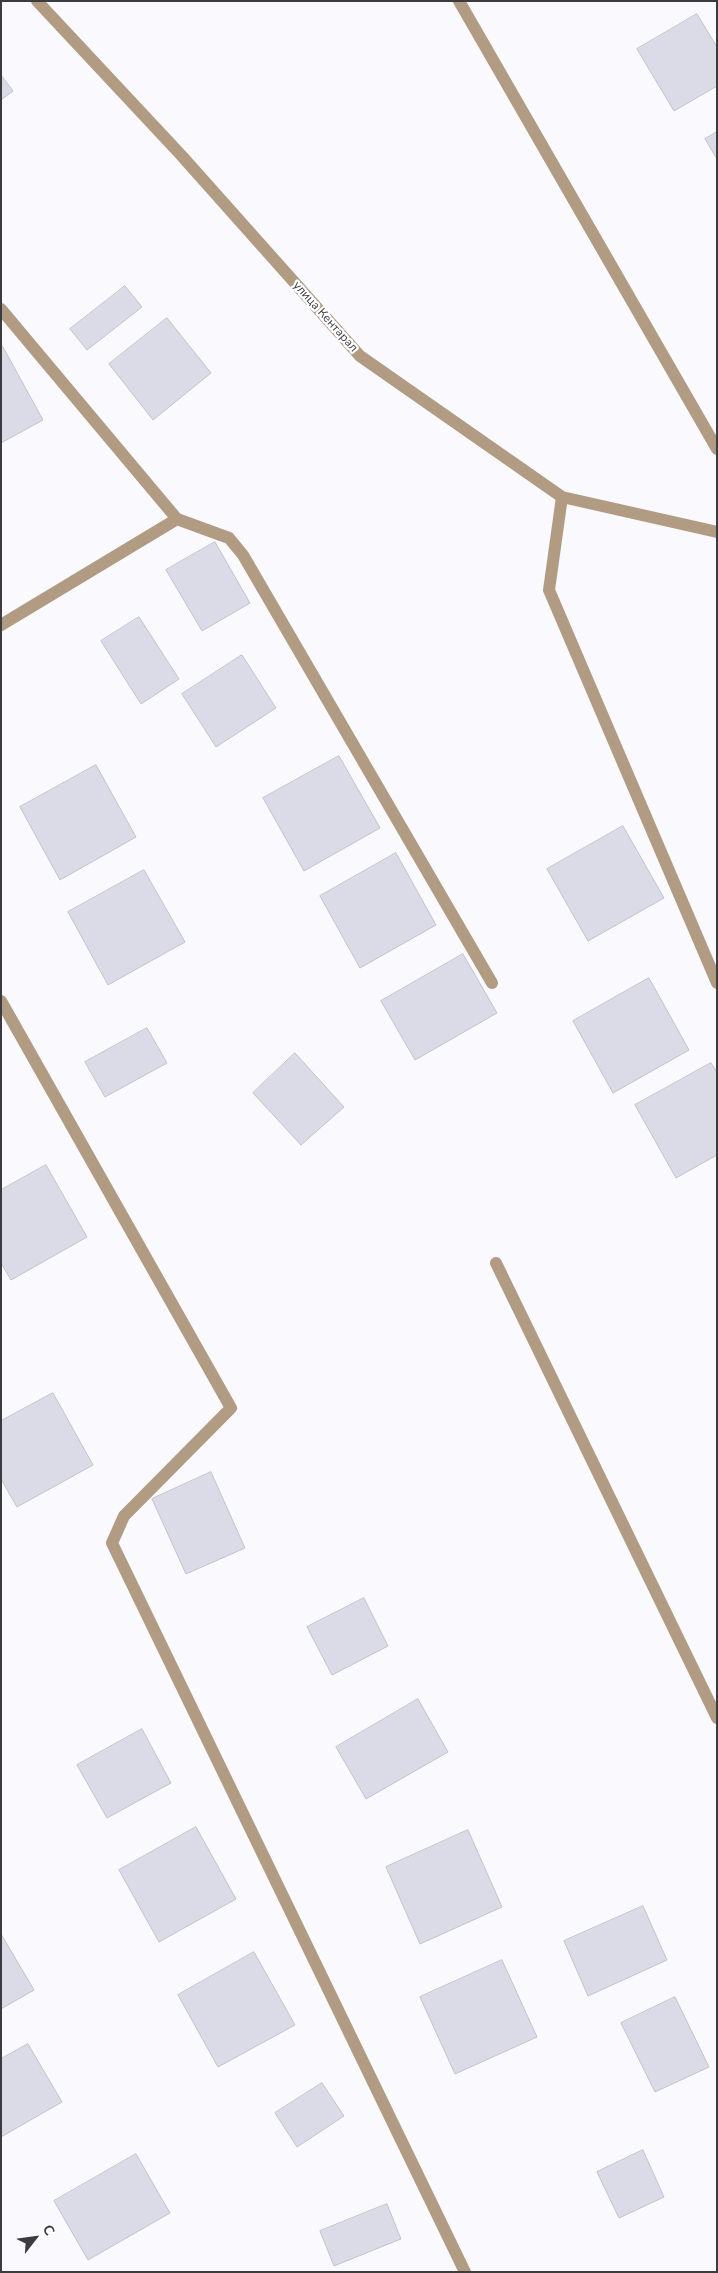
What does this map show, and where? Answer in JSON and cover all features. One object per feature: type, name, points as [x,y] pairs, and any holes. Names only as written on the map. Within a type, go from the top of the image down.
[{"type":"street","name":"улица Кентарал","points":[[36,1],[181,155],[360,356],[562,497],[717,532]]},
{"type":"street","points":[[459,1],[717,449]]},
{"type":"street","points":[[1,309],[177,519],[229,538],[243,555],[492,983]]},
{"type":"street","points":[[562,497],[549,590],[717,983]]},
{"type":"street","points":[[1,625],[177,519]]},
{"type":"street","points":[[1,1001],[231,1408],[124,1516],[112,1543],[465,2272]]},
{"type":"street","points":[[496,1262],[717,1718]]},
{"type":"building","points":[[697,14],[717,47],[717,86],[674,111],[637,49]]},
{"type":"building","points":[[1,75],[13,91],[1,100]]},
{"type":"building","points":[[717,132],[717,159],[705,139]]},
{"type":"building","points":[[125,286],[142,307],[87,350],[70,329]]},
{"type":"building","points":[[167,318],[211,373],[153,420],[109,364]]},
{"type":"building","points":[[3,347],[43,420],[1,443],[1,348]]},
{"type":"building","points":[[215,542],[250,603],[202,631],[166,570]]},
{"type":"building","points":[[139,617],[179,679],[141,704],[101,641]]},
{"type":"building","points":[[242,655],[276,708],[216,747],[182,694]]},
{"type":"building","points":[[339,756],[380,828],[304,871],[263,798]]},
{"type":"building","points":[[96,765],[136,837],[60,880],[20,807]]},
{"type":"building","points":[[623,826],[664,898],[588,941],[547,869]]},
{"type":"building","points":[[396,853],[436,925],[360,968],[320,896]]},
{"type":"building","points":[[144,870],[185,942],[108,985],[68,912]]},
{"type":"building","points":[[463,954],[497,1013],[415,1060],[381,1001]]},
{"type":"building","points":[[649,978],[689,1050],[613,1093],[573,1021]]},
{"type":"building","points":[[147,1028],[167,1063],[105,1097],[85,1062]]},
{"type":"building","points":[[295,1053],[344,1107],[301,1145],[253,1093]]},
{"type":"building","points":[[711,1063],[717,1072],[717,1155],[676,1178],[635,1105]]},
{"type":"building","points":[[46,1165],[87,1237],[11,1280],[1,1263],[1,1190]]},
{"type":"building","points":[[53,1393],[93,1465],[17,1507],[1,1479],[1,1421]]},
{"type":"building","points":[[211,1472],[245,1548],[186,1574],[152,1499]]},
{"type":"building","points":[[364,1598],[388,1646],[332,1675],[307,1627]]},
{"type":"building","points":[[418,1699],[448,1752],[366,1799],[336,1747]]},
{"type":"building","points":[[142,1729],[171,1783],[107,1818],[77,1765]]},
{"type":"building","points":[[196,1827],[236,1899],[159,1942],[119,1870]]},
{"type":"building","points":[[468,1830],[502,1907],[420,1944],[386,1867]]},
{"type":"building","points":[[643,1906],[667,1960],[588,1996],[564,1941]]},
{"type":"building","points":[[1,1934],[34,1990],[1,2009]]},
{"type":"building","points":[[254,1952],[295,2025],[218,2067],[178,1995]]},
{"type":"building","points":[[502,1960],[537,2037],[455,2074],[420,1997]]},
{"type":"building","points":[[675,1997],[709,2067],[655,2092],[621,2023]]},
{"type":"building","points":[[28,2044],[62,2102],[1,2137],[1,2059]]},
{"type":"building","points":[[322,2083],[344,2116],[297,2147],[275,2113]]},
{"type":"building","points":[[643,2150],[664,2197],[619,2218],[597,2172]]},
{"type":"building","points":[[136,2154],[170,2213],[88,2260],[54,2201]]},
{"type":"building","points":[[387,2204],[401,2239],[334,2266],[320,2231]]}]
